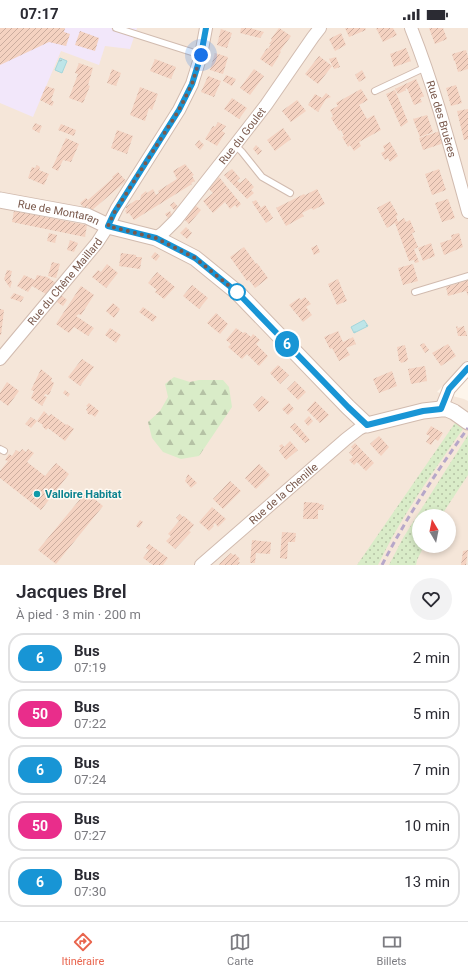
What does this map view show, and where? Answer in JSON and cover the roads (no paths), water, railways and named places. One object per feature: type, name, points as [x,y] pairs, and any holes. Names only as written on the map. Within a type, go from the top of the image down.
[{"type":"street","name":"Rue du Chêne Maillard","points":[[0,359],[97,243],[108,226],[114,213],[179,110],[192,84],[201,55],[206,28]]},
{"type":"street","name":"Rue du Goulet","points":[[156,238],[176,220],[235,145],[266,105],[320,28]]},
{"type":"street","name":"Rue des Bruères","points":[[411,28],[438,104],[468,212]]},
{"type":"street","name":"Rue de Montaran","points":[[0,200],[87,216],[108,226],[156,238],[195,258],[238,293],[367,425]]},
{"type":"street","points":[[441,409],[449,389],[468,368]]},
{"type":"street","points":[[367,425],[423,411],[441,409],[447,409],[454,412],[468,422]]},
{"type":"street","name":"Rue de la Chenille","points":[[201,565],[346,439],[367,425]]},
{"type":"lane","points":[[116,28],[201,55]]},
{"type":"lane","points":[[375,91],[426,67]]},
{"type":"lane","points":[[235,145],[262,176],[290,193]]},
{"type":"lane","points":[[415,292],[468,276]]},
{"type":"water","points":[[60,58],[67,61],[62,73],[55,70]]},
{"type":"water","points":[[364,320],[368,326],[354,333],[351,327]]},
{"type":"railway","points":[[382,565],[422,495],[468,428]]},
{"type":"place","name":"Valloire Habitat","points":[[37,494]]}]
